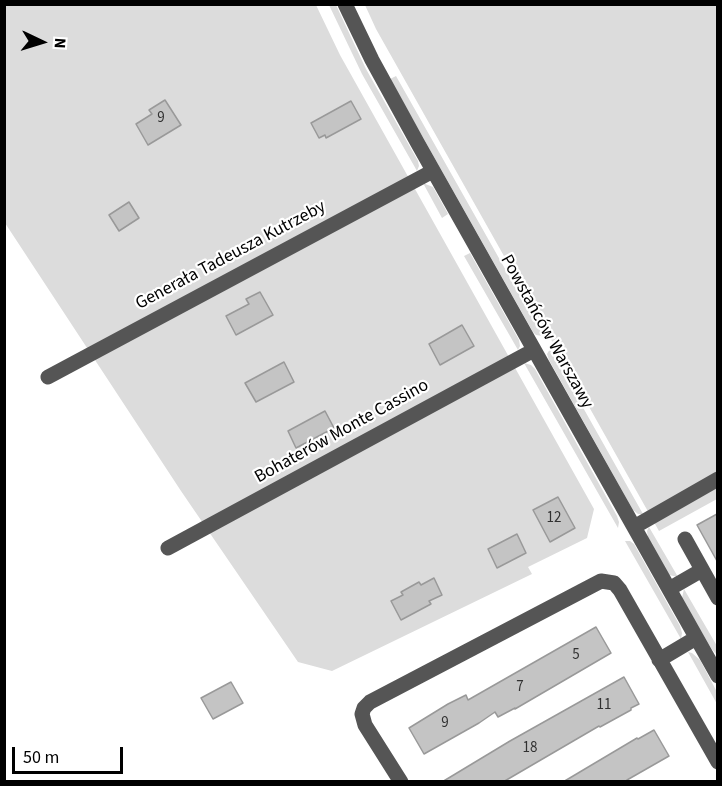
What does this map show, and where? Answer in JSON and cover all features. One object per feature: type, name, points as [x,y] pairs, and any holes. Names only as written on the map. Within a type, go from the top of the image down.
[{"type":"street","name":"Powstańców Warszawy","points":[[345,4],[372,60],[433,171],[717,676]]},
{"type":"street","name":"Generała Tadeusza Kutrzeby","points":[[48,376],[433,171]]},
{"type":"street","name":"Bohaterów Monte Cassino","points":[[168,548],[534,350]]},
{"type":"street","points":[[634,527],[717,479]]},
{"type":"street","points":[[685,539],[717,598]]},
{"type":"street","points":[[669,589],[702,570]]},
{"type":"street","points":[[401,782],[365,725],[362,714],[364,708],[370,702],[601,581],[614,583],[620,590],[717,762]]},
{"type":"street","points":[[659,660],[696,638]]},
{"type":"shaded area","points":[[5,5],[316,5],[340,55],[594,509],[587,538],[528,567],[532,574],[332,671],[298,662],[181,491],[5,223]]},
{"type":"shaded area","points":[[329,5],[336,5],[366,69],[418,161],[417,171],[362,74]]},
{"type":"shaded area","points":[[365,5],[717,5],[717,499],[659,531],[376,29]]},
{"type":"shaded area","points":[[396,76],[543,336],[533,332],[390,79]]},
{"type":"shaded area","points":[[423,183],[433,187],[448,214],[442,218]]},
{"type":"shaded area","points":[[470,253],[519,340],[518,350],[464,256]]},
{"type":"shaded area","points":[[550,349],[643,514],[638,514],[633,510],[549,360],[547,354]]},
{"type":"shaded area","points":[[524,363],[535,369],[617,516],[618,528]]},
{"type":"shaded area","points":[[649,527],[678,577],[669,575],[648,538]]},
{"type":"shaded area","points":[[625,541],[634,544],[680,626],[681,639]]},
{"type":"shaded area","points":[[684,589],[717,646],[716,654],[682,598]]},
{"type":"shaded area","points":[[688,652],[700,660],[717,692],[717,704]]},
{"type":"building","points":[[165,100],[181,125],[148,145],[136,124],[152,114],[149,110]]},
{"type":"building","points":[[351,101],[361,119],[326,138],[325,135],[319,138],[311,123]]},
{"type":"building","points":[[129,202],[139,218],[119,231],[109,215]]},
{"type":"building","points":[[260,292],[273,315],[236,335],[226,316],[249,304],[246,299]]},
{"type":"building","points":[[462,325],[474,346],[440,365],[429,344]]},
{"type":"building","points":[[284,362],[294,382],[256,402],[245,383]]},
{"type":"building","points":[[325,411],[334,428],[296,448],[288,431]]},
{"type":"building","points":[[558,497],[575,528],[550,542],[533,510]]},
{"type":"building","points":[[717,514],[717,561],[697,525]]},
{"type":"building","points":[[517,534],[526,553],[497,568],[488,549]]},
{"type":"building","points":[[434,578],[442,595],[429,601],[431,604],[401,620],[391,601],[403,595],[401,592],[419,582],[421,585]]},
{"type":"building","points":[[596,627],[611,653],[515,709],[498,717],[495,712],[424,754],[409,728],[466,695],[468,700]]},
{"type":"building","points":[[624,677],[639,704],[631,710],[503,782],[442,782],[510,741]]},
{"type":"building","points":[[231,682],[243,703],[213,719],[201,698]]},
{"type":"building","points":[[654,730],[669,756],[624,782],[563,782],[637,738]]}]
